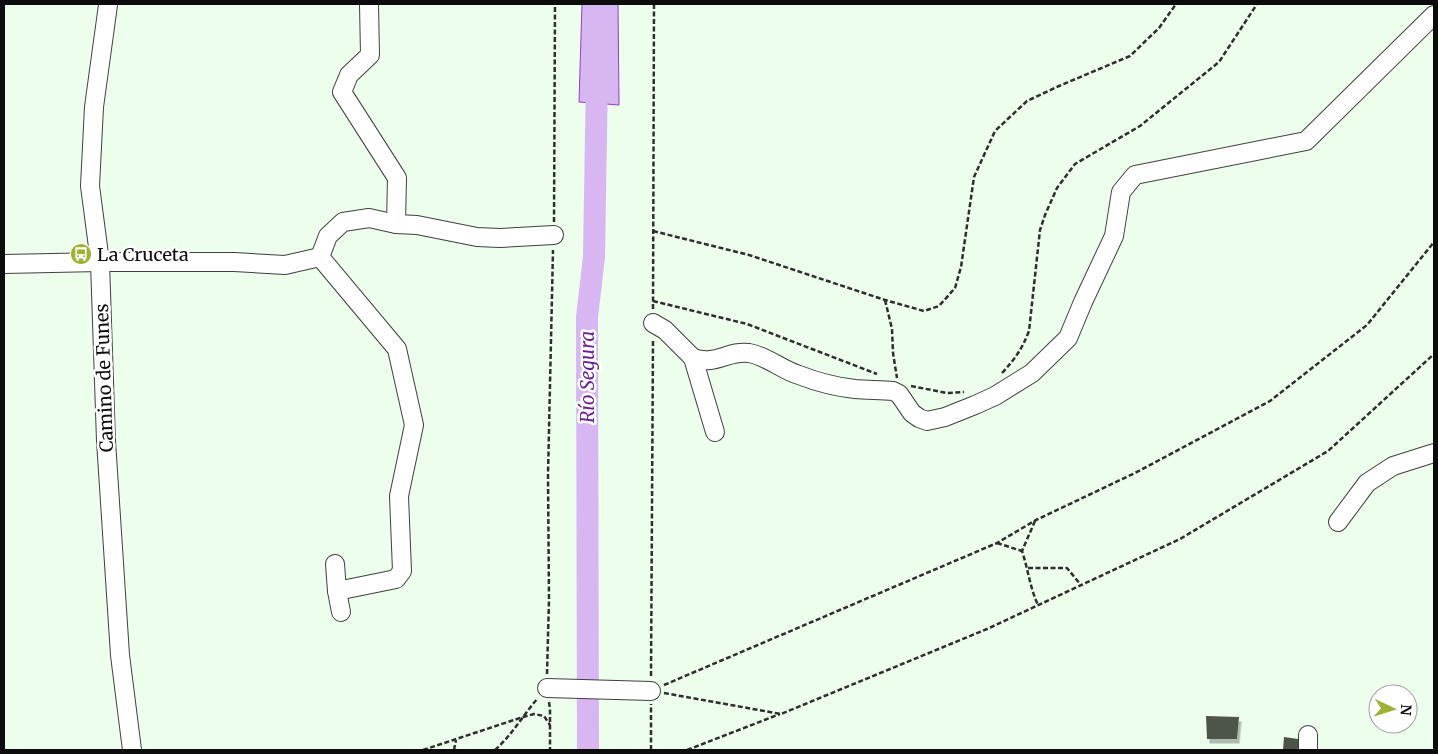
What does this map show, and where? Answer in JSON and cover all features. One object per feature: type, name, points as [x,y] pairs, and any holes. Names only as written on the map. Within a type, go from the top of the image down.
[{"type":"street","points":[[369,4],[370,55],[349,75],[342,92],[397,178],[396,224]]},
{"type":"street","name":"Camino de Funes","points":[[108,5],[94,107],[90,186],[100,262],[106,441],[120,655],[132,750]]},
{"type":"street","points":[[653,324],[665,330],[693,358],[701,361],[708,361],[730,354],[750,353],[796,374],[812,379],[853,388],[893,392],[898,388],[912,413],[919,418],[927,421],[945,417],[982,402],[1032,373],[1068,338],[1114,236],[1121,192],[1134,175],[1306,141],[1434,15]]},
{"type":"street","points":[[320,257],[328,236],[343,222],[370,218],[477,237],[554,236]]},
{"type":"street","points":[[4,264],[234,262],[285,265],[320,257]]},
{"type":"street","points":[[320,257],[397,349],[414,424],[399,496],[402,571],[396,579],[337,591]]},
{"type":"street","points":[[693,358],[715,432]]},
{"type":"street","points":[[1338,522],[1367,483],[1393,466],[1434,453]]},
{"type":"street","points":[[335,564],[341,612]]},
{"type":"street","points":[[547,688],[651,691]]},
{"type":"path","points":[[550,750],[550,709],[547,688],[549,599],[548,474],[554,236],[555,4]]},
{"type":"path","points":[[651,750],[654,4]]},
{"type":"path","points":[[653,231],[749,255],[924,311],[939,306],[955,288],[961,267],[974,177],[995,131],[1027,101],[1130,56],[1159,28],[1176,4]]},
{"type":"path","points":[[1001,374],[1017,357],[1029,331],[1040,230],[1057,188],[1075,164],[1140,126],[1219,62],[1257,4]]},
{"type":"path","points":[[651,691],[997,543],[1036,520],[1135,473],[1270,401],[1368,325],[1434,242]]},
{"type":"path","points":[[885,300],[892,329],[898,388],[947,393],[964,392]]},
{"type":"path","points":[[653,301],[748,324],[880,376]]},
{"type":"path","points":[[688,750],[781,714],[987,629],[1180,539],[1328,451],[1434,354]]},
{"type":"path","points":[[1036,520],[1022,551],[1028,568],[1033,595],[1038,605]]},
{"type":"path","points":[[997,543],[1022,551]]},
{"type":"path","points":[[1028,568],[1067,568],[1081,585]]},
{"type":"path","points":[[495,750],[504,743],[522,717],[547,688]]},
{"type":"path","points":[[651,691],[711,700],[781,714]]},
{"type":"path","points":[[423,750],[522,717],[540,714],[547,719],[550,726]]},
{"type":"path","points":[[454,750],[456,739]]},
{"type":"shaded area","points":[[582,4],[618,4],[619,105],[579,102]]},
{"type":"building","points":[[1206,716],[1239,717],[1237,739],[1207,739]]},
{"type":"building","points":[[1284,737],[1305,740],[1304,750],[1283,750]]},
{"type":"waterway","name":"Río Segura","points":[[588,750],[587,317],[594,257],[597,74]]},
{"type":"place","name":"La Cruceta","points":[[81,254]]}]
